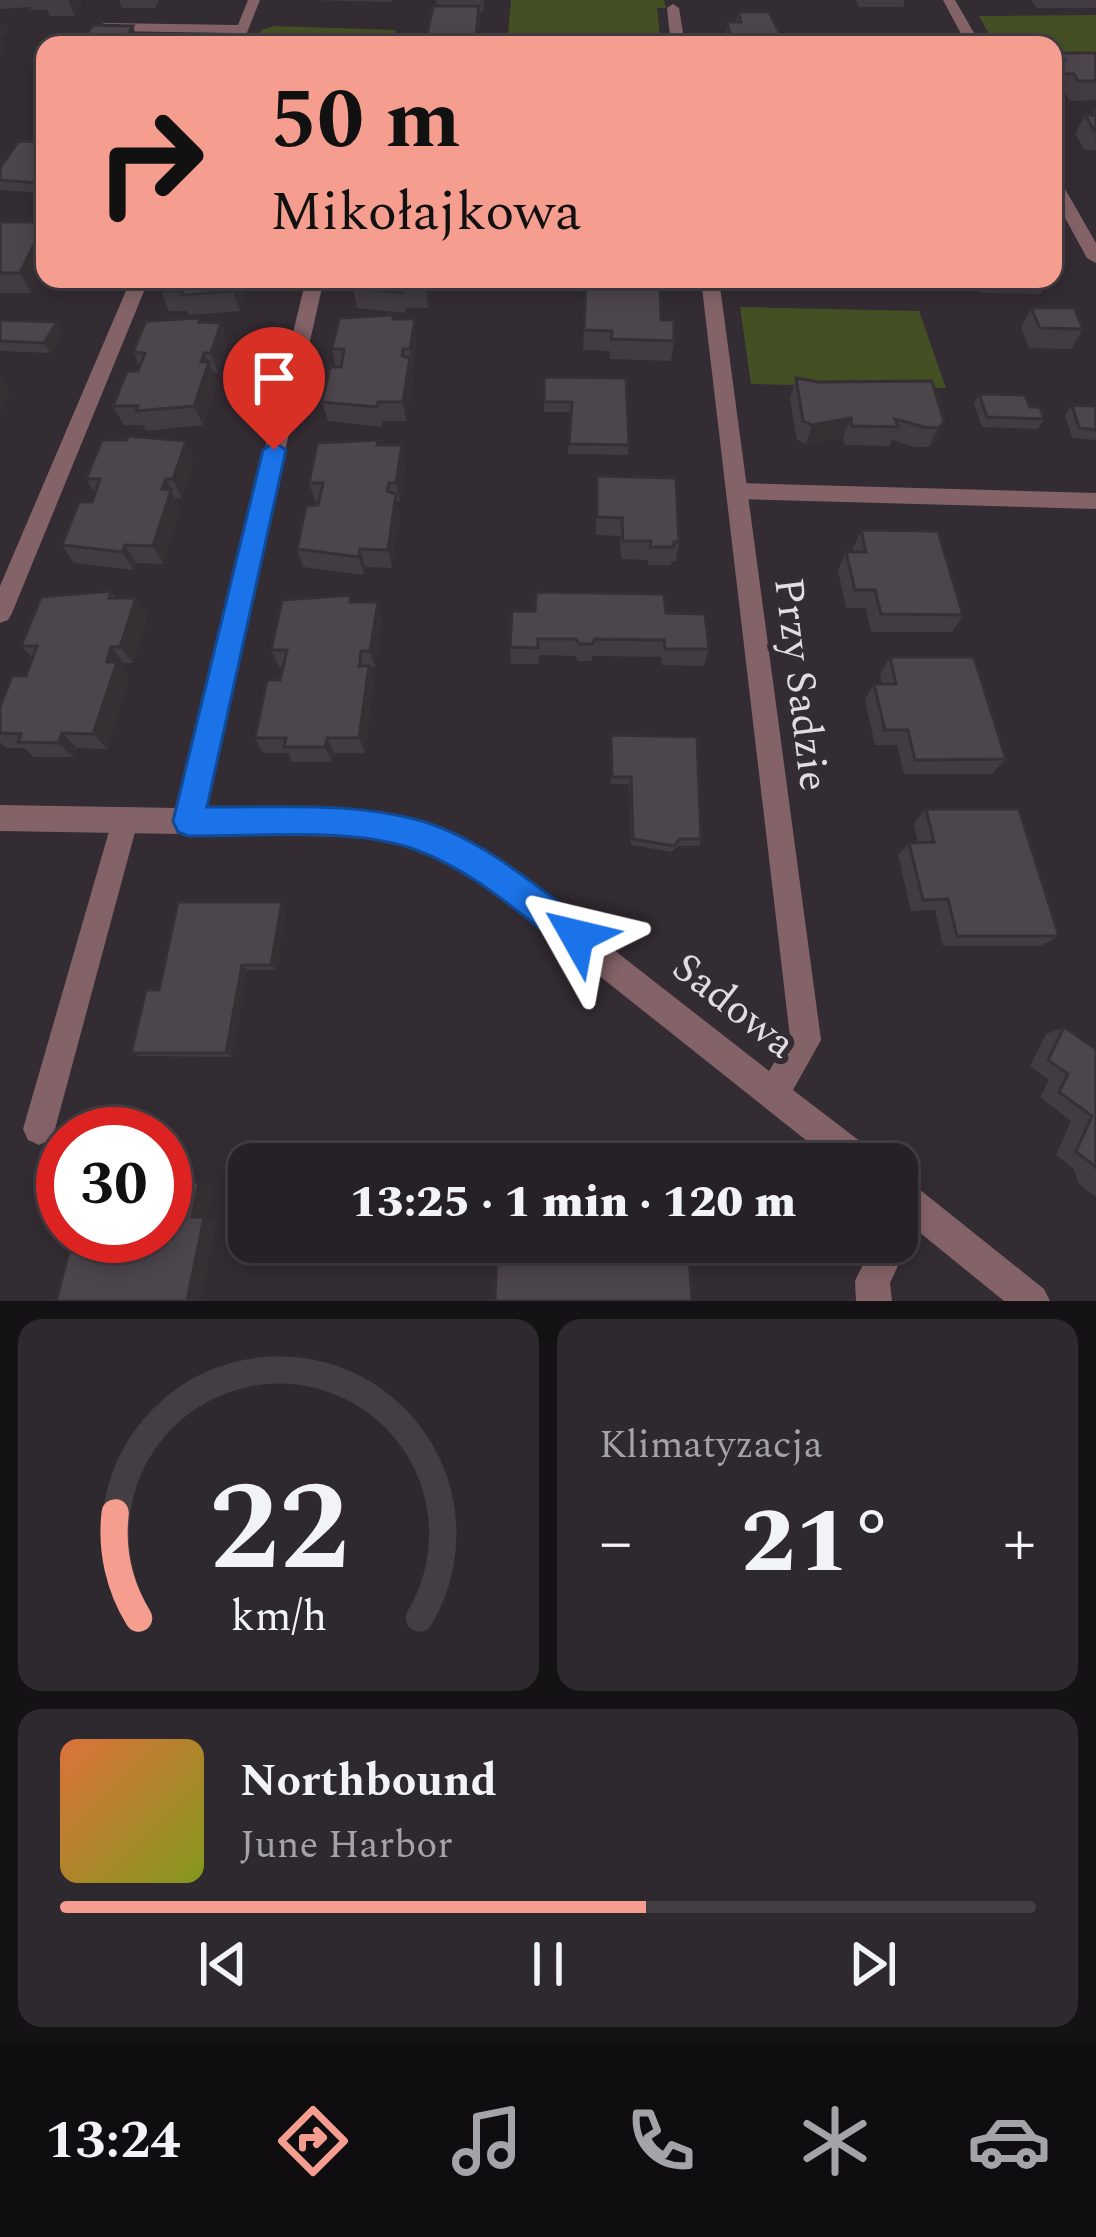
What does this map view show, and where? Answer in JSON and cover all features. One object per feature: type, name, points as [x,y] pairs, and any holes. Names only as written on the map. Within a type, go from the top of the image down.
[{"type":"street","points":[[240,36],[254,0]]},
{"type":"street","points":[[949,0],[969,36]]},
{"type":"street","points":[[673,8],[677,36]]},
{"type":"street","points":[[96,27],[243,29]]},
{"type":"street","points":[[1062,198],[1096,258]]},
{"type":"street","points":[[0,614],[136,288]]},
{"type":"street","points":[[188,821],[312,288]]},
{"type":"street","name":"Przy Sadzie","points":[[711,288],[806,1040],[775,1091]]},
{"type":"street","points":[[738,491],[1096,501]]},
{"type":"street","name":"Sadowa","points":[[0,818],[362,824],[421,836],[490,871],[837,1143]]},
{"type":"street","points":[[46,1107],[125,821]]},
{"type":"street","points":[[918,1221],[1032,1301]]},
{"type":"street","points":[[874,1301],[872,1281],[881,1263]]},
{"type":"green space","points":[[511,0],[664,0],[666,8],[657,8],[660,36],[508,36]]},
{"type":"green space","points":[[1096,15],[1096,61],[1062,61],[1062,36],[990,36],[979,16]]},
{"type":"green space","points":[[274,26],[396,30],[395,36],[259,36],[261,30]]},
{"type":"green space","points":[[740,307],[919,311],[946,388],[751,384]]},
{"type":"building","points":[[433,6],[479,6],[476,36],[427,36]]},
{"type":"building","points":[[738,12],[769,12],[781,35],[731,36],[727,22],[741,22]]},
{"type":"building","points":[[93,25],[133,26],[127,36],[85,36]]},
{"type":"building","points":[[1062,53],[1096,53],[1096,81],[1078,81],[1074,74],[1062,74]]},
{"type":"building","points":[[1085,115],[1096,115],[1096,130],[1094,130]]},
{"type":"building","points":[[19,141],[36,142],[36,183],[0,180],[0,168]]},
{"type":"building","points":[[0,222],[36,222],[36,240],[20,273],[0,273]]},
{"type":"building","points":[[234,288],[181,295],[183,291],[161,291]]},
{"type":"building","points":[[353,288],[403,288],[402,293]]},
{"type":"building","points":[[586,288],[660,288],[661,320],[674,320],[674,341],[611,339],[612,331],[584,330]]},
{"type":"building","points":[[1031,308],[1074,308],[1083,329],[1040,328]]},
{"type":"building","points":[[393,315],[393,319],[415,319],[410,349],[403,349],[402,356],[410,358],[403,402],[378,402],[377,407],[322,402],[330,367],[341,367],[344,349],[332,349],[339,318]]},
{"type":"building","points":[[200,318],[199,322],[221,323],[211,353],[204,353],[201,362],[209,362],[194,406],[136,411],[138,406],[113,406],[127,371],[138,371],[145,353],[133,352],[146,321]]},
{"type":"building","points":[[0,320],[57,322],[44,343],[0,341]]},
{"type":"building","points":[[544,377],[626,378],[629,445],[569,444],[572,402],[544,402]]},
{"type":"building","points":[[796,378],[932,381],[944,422],[938,428],[895,419],[898,427],[852,426],[851,418],[812,425],[803,421]]},
{"type":"building","points":[[979,394],[1025,395],[1030,407],[1040,407],[1044,419],[987,417]]},
{"type":"building","points":[[1072,405],[1096,406],[1096,430],[1079,428]]},
{"type":"building","points":[[128,436],[186,441],[173,479],[166,479],[162,489],[171,490],[153,546],[125,545],[122,552],[62,545],[79,502],[92,502],[100,479],[86,479],[102,440],[127,440]]},
{"type":"building","points":[[378,440],[377,445],[402,445],[396,483],[389,483],[387,491],[396,494],[388,550],[360,549],[359,557],[297,549],[306,506],[318,505],[323,483],[309,483],[317,443]]},
{"type":"building","points":[[597,476],[676,478],[679,542],[674,547],[650,547],[651,541],[623,541],[622,518],[597,517]]},
{"type":"building","points":[[861,530],[938,531],[963,615],[881,614],[875,590],[855,590],[846,552],[866,552]]},
{"type":"building","points":[[111,591],[109,598],[136,598],[120,647],[111,647],[107,662],[117,662],[93,734],[62,733],[58,743],[18,742],[21,734],[0,733],[0,707],[12,676],[26,676],[37,646],[21,646],[41,597]]},
{"type":"building","points":[[536,592],[664,594],[666,613],[705,614],[709,649],[665,649],[664,640],[595,639],[592,644],[579,644],[576,639],[538,639],[538,648],[510,647],[512,611],[535,611]]},
{"type":"building","points":[[351,595],[350,602],[378,602],[370,651],[361,651],[359,666],[369,666],[359,738],[327,738],[325,747],[284,747],[286,738],[255,738],[267,680],[280,680],[287,650],[271,650],[282,600]]},
{"type":"building","points":[[890,657],[974,657],[1006,759],[915,760],[908,730],[885,730],[874,684],[896,684]]},
{"type":"building","points":[[611,735],[697,737],[701,839],[680,839],[674,846],[633,839],[631,777],[612,777]]},
{"type":"building","points":[[926,809],[1019,809],[1059,936],[957,936],[948,899],[923,900],[909,843],[934,842]]},
{"type":"building","points":[[178,902],[282,902],[271,965],[242,965],[226,1053],[131,1053],[146,990],[159,990]]},
{"type":"building","points":[[1064,1027],[1096,1049],[1096,1169],[1076,1152],[1092,1116],[1059,1092],[1068,1074],[1048,1060]]},
{"type":"building","points":[[192,1183],[199,1183],[192,1217]]},
{"type":"building","points":[[192,1217],[204,1217],[187,1301],[56,1301],[66,1263],[192,1263]]},
{"type":"building","points":[[496,1263],[689,1263],[692,1301],[495,1301]]},
{"type":"route","points":[[274,450],[188,821],[362,824],[421,836],[490,871],[577,936]]}]
